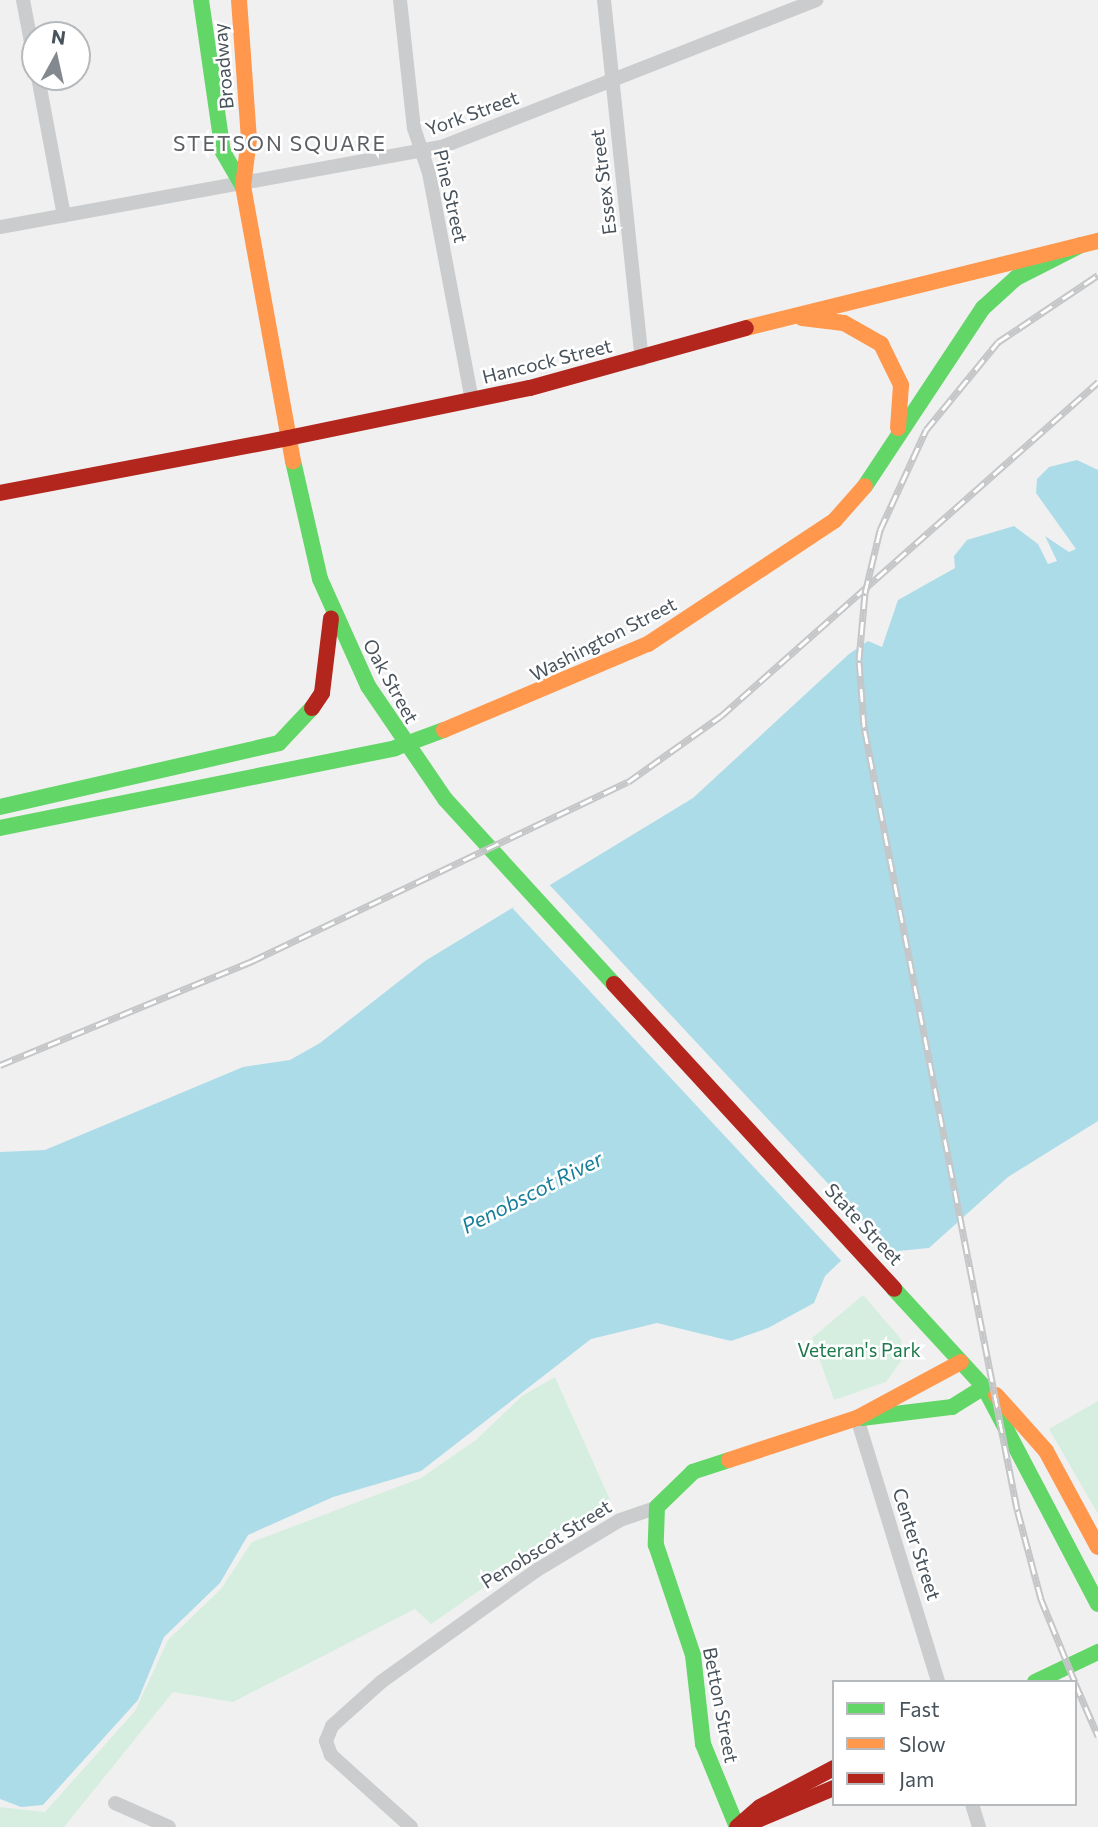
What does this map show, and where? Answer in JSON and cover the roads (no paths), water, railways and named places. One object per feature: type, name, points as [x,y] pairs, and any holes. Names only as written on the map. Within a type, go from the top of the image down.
[{"type":"main road","name":"Broadway","points":[[201,0],[223,152],[243,186]]},
{"type":"main road","name":"Broadway","points":[[239,0],[249,139],[243,186]]},
{"type":"main road","name":"Oak Street","points":[[243,186],[288,438],[329,606],[403,745],[423,772],[712,1090]]},
{"type":"main road","name":"Hancock Street","points":[[0,493],[472,401],[642,359],[780,319],[1098,241]]},
{"type":"main road","name":"Washington Street","points":[[0,828],[403,745],[523,702],[673,630],[835,520],[894,441],[994,296],[1028,271],[1081,245]]},
{"type":"main road","points":[[780,319],[844,323],[881,344],[903,394],[894,441]]},
{"type":"main road","points":[[0,807],[235,758],[279,743],[303,723],[326,682],[329,606]]},
{"type":"main road","name":"State Street","points":[[712,1090],[961,1362],[1034,1433],[1098,1548]]},
{"type":"main road","points":[[856,1418],[961,1362]]},
{"type":"main road","points":[[856,1418],[929,1413],[985,1387]]},
{"type":"main road","name":"State Street","points":[[985,1387],[1098,1604]]},
{"type":"main road","name":"Penobscot Street","points":[[657,1507],[693,1472],[856,1418]]},
{"type":"main road","name":"Betton Street","points":[[657,1507],[656,1545],[692,1655],[703,1744],[737,1827]]},
{"type":"main road","points":[[1039,1680],[1098,1652]]},
{"type":"main road","points":[[737,1827],[768,1802],[832,1769]]},
{"type":"main road","points":[[737,1827],[766,1821],[832,1789]]},
{"type":"street","points":[[23,0],[27,21]]},
{"type":"street","name":"Pine Street","points":[[401,0],[421,151],[472,401]]},
{"type":"street","name":"Essex Street","points":[[604,0],[642,359]]},
{"type":"street","name":"York Street","points":[[0,227],[243,186],[421,151],[611,82],[816,0]]},
{"type":"street","points":[[41,91],[64,216]]},
{"type":"street","name":"Center Street","points":[[856,1418],[936,1680]]},
{"type":"street","name":"Penobscot Street","points":[[411,1827],[331,1755],[326,1741],[332,1726],[381,1682],[505,1593],[620,1520],[657,1507]]},
{"type":"street","points":[[115,1803],[169,1827]]},
{"type":"street","points":[[973,1806],[979,1827]]},
{"type":"water","name":"Penobscot River","points":[[1077,460],[1098,470],[1098,1121],[1008,1177],[929,1248],[846,1256],[825,1276],[814,1303],[768,1328],[731,1341],[657,1323],[591,1339],[421,1471],[333,1497],[248,1535],[220,1583],[164,1637],[138,1700],[43,1805],[21,1807],[0,1799],[0,1152],[45,1150],[243,1067],[290,1060],[320,1043],[425,961],[693,798],[849,654],[868,641],[882,647],[898,600],[955,568],[954,556],[967,540],[1014,526],[1038,544],[1048,564],[1057,561],[1045,536],[1069,552],[1076,549],[1036,493],[1037,479],[1049,467]]},
{"type":"railway","points":[[1074,1680],[1041,1599],[1017,1509],[864,727],[859,660],[865,593],[880,530],[926,430],[998,342],[1098,275]]},
{"type":"railway","points":[[0,1065],[252,961],[628,782],[721,716],[1098,382]]},
{"type":"railway","points":[[1077,1688],[1098,1736]]},
{"type":"district","name":"STETSON SQUARE","points":[[280,143]]},
{"type":"park label","name":"Veteran's Park","points":[[859,1350]]}]
